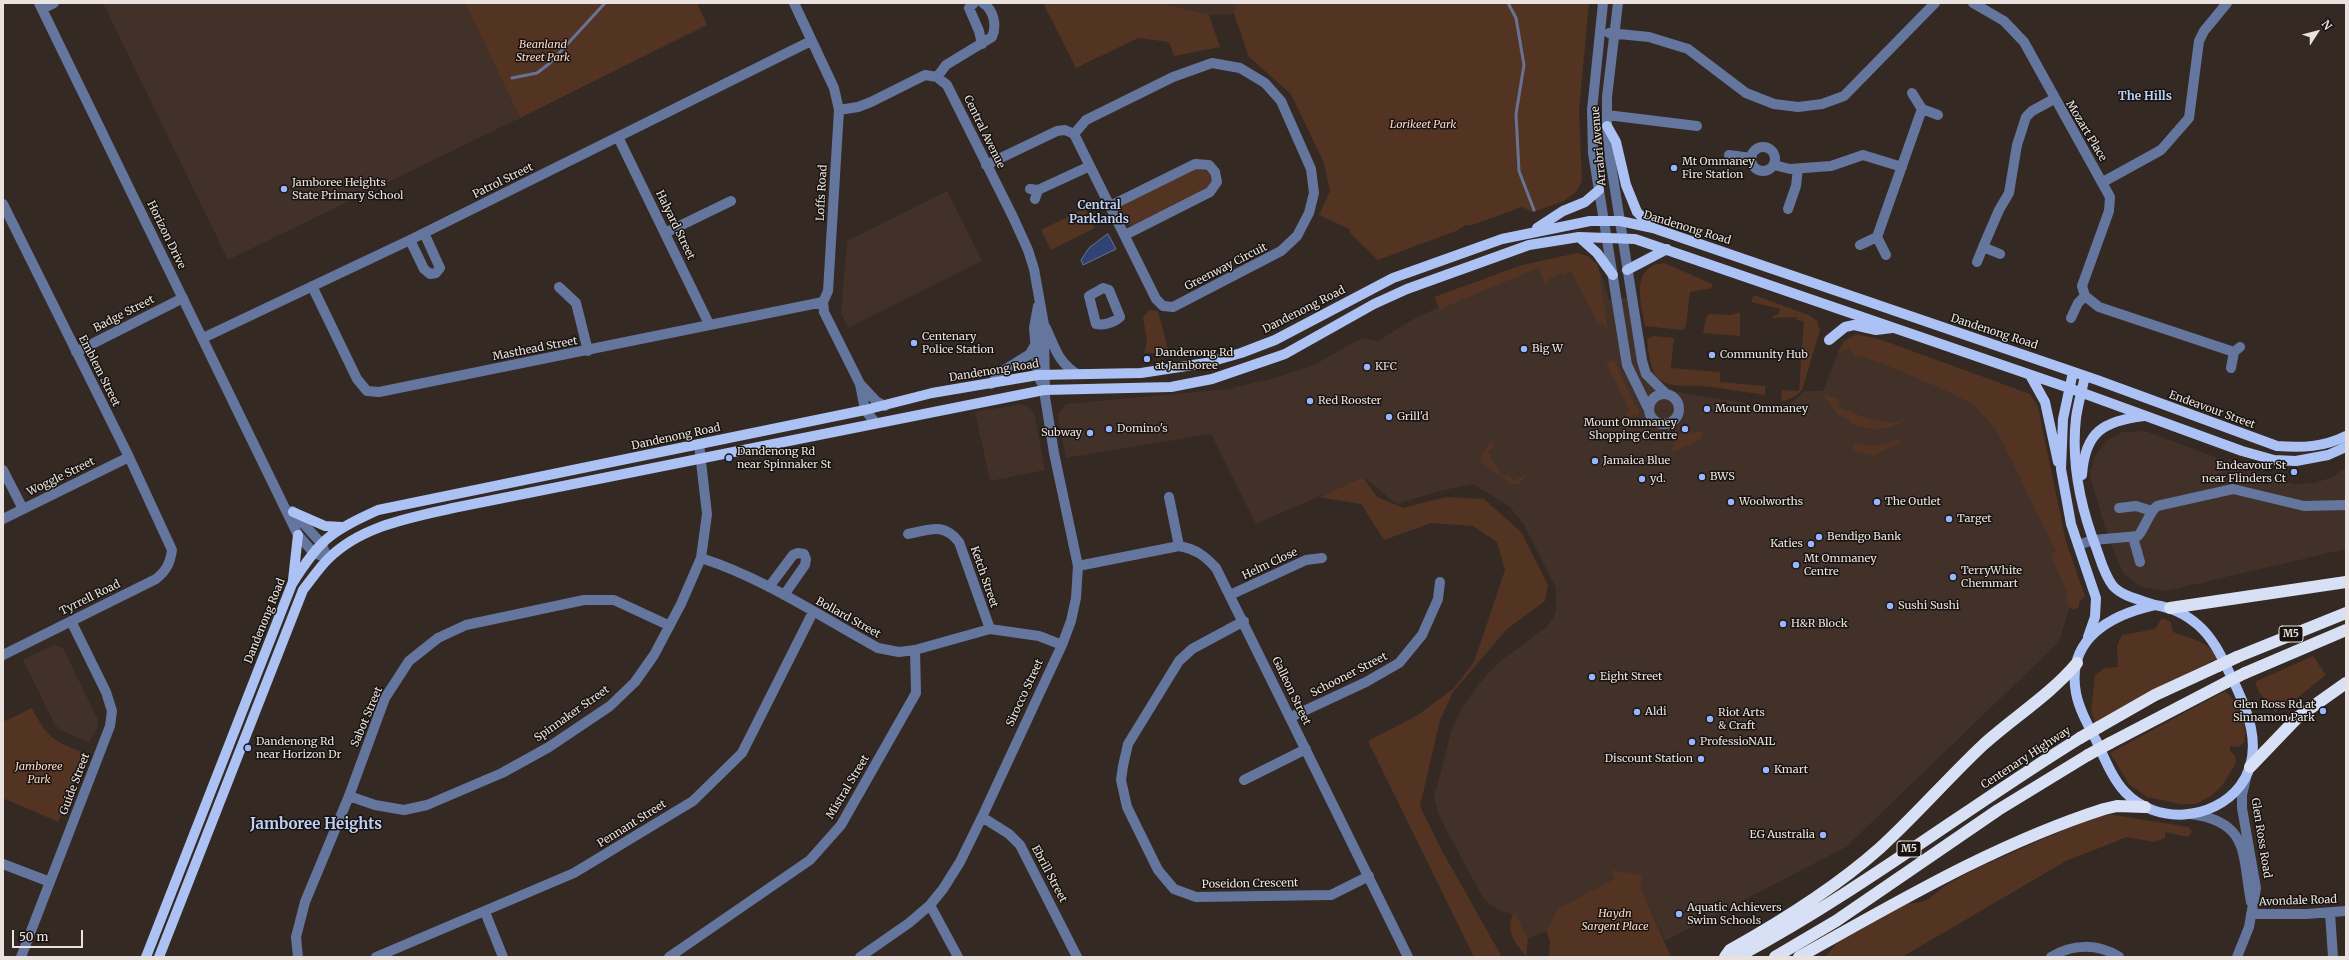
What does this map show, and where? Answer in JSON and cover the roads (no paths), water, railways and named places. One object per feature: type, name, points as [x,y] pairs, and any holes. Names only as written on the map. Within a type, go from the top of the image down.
[{"type":"highway","points":[[2170,608],[2346,582]]},
{"type":"highway","name":"Centenary Highway","points":[[1737,957],[1832,901],[2016,778],[2080,738],[2155,695],[2238,657],[2346,612]]},
{"type":"highway","name":"M5","points":[[1775,957],[1836,921],[1998,810],[2110,743],[2245,673],[2346,630]]},
{"type":"highway","points":[[1725,957],[1730,950],[1834,884],[1880,848],[1973,754],[2006,724],[2058,684],[2077,663]]},
{"type":"highway","points":[[2248,771],[2298,717],[2346,683]]},
{"type":"highway","points":[[1799,957],[1903,898],[2026,839],[2104,809],[2117,806],[2146,807]]},
{"type":"main road","points":[[1607,126],[1616,142],[1626,185],[1637,212],[1653,228]]},
{"type":"main road","points":[[1532,232],[1563,211],[1585,202],[1599,190]]},
{"type":"main road","name":"Dandenong Road","points":[[146,957],[292,584],[313,552],[321,543],[342,527],[378,510],[884,406],[932,393],[1042,375],[1141,373],[1190,366],[1225,358],[1275,340],[1393,278],[1502,239],[1590,221],[1620,221],[1653,228],[2073,372]]},
{"type":"main road","points":[[1579,237],[1597,252],[1613,275]]},
{"type":"main road","points":[[159,957],[303,590],[328,559],[363,534],[410,518],[875,422],[1044,390],[1171,386],[1212,379],[1285,354],[1374,304],[1408,289],[1528,245],[1579,237],[1635,239],[1668,249],[2069,388],[2242,451],[2274,460],[2310,459],[2328,455],[2346,447]]},
{"type":"main road","points":[[1627,270],[1668,249]]},
{"type":"main road","points":[[1829,340],[1845,327],[1854,325],[1876,330],[1896,328]]},
{"type":"main road","points":[[2061,469],[2063,419],[2073,372]]},
{"type":"main road","name":"Endeavour Street","points":[[2073,372],[2277,446],[2301,448],[2315,447],[2346,436]]},
{"type":"main road","points":[[2030,375],[2046,402],[2061,469],[2071,524],[2096,598],[2095,617],[2087,641],[2077,663],[2075,684],[2084,716],[2121,787],[2132,798],[2146,807],[2169,814],[2191,814],[2216,806],[2225,800],[2240,785],[2248,771],[2252,740],[2249,716],[2220,654],[2199,626],[2170,608],[2155,605],[2123,593],[2112,585],[2093,540],[2081,495],[2075,435],[2085,376]]},
{"type":"main road","points":[[2081,495],[2086,451],[2097,432],[2112,422],[2147,416]]},
{"type":"main road","points":[[292,512],[325,526],[342,527]]},
{"type":"main road","points":[[292,584],[298,535]]},
{"type":"main road","points":[[2087,641],[2115,617],[2155,605]]},
{"type":"street","points":[[40,6],[54,3]]},
{"type":"street","name":"Loffs Road","points":[[794,3],[834,88],[839,110],[828,292],[823,302]]},
{"type":"street","points":[[974,3],[969,8],[979,31],[982,44]]},
{"type":"street","points":[[839,110],[858,107],[871,102],[925,75],[937,77],[946,65],[992,37],[995,29],[994,20],[983,3]]},
{"type":"street","name":"Arrabri Avenue","points":[[1603,3],[1592,124],[1593,153],[1627,365],[1648,408]]},
{"type":"street","name":"Arrabri Avenue","points":[[1618,3],[1607,97],[1607,126],[1622,238],[1642,361],[1646,374],[1665,393]]},
{"type":"street","points":[[1600,32],[1649,37],[1688,49],[1746,93],[1774,104],[1810,106],[1822,104],[1844,96],[1935,3]]},
{"type":"street","name":"Mozart Place","points":[[1973,3],[2004,21],[2016,31],[2103,182],[2110,197],[2109,211],[2082,286],[2085,296]]},
{"type":"street","points":[[2103,182],[2161,150],[2189,118],[2199,41],[2204,31],[2227,3]]},
{"type":"street","name":"Horizon Drive","points":[[40,6],[298,535],[313,552],[328,559]]},
{"type":"street","name":"Patrol Street","points":[[203,338],[410,240],[811,40]]},
{"type":"street","name":"Greenway Circuit","points":[[1212,63],[1240,68],[1265,83],[1280,101],[1311,169],[1314,193],[1309,213],[1297,236],[1281,252],[1173,307],[1163,306],[1156,299],[1090,166],[1074,134],[1086,120],[1174,77],[1212,63]]},
{"type":"street","name":"Central Avenue","points":[[937,77],[947,85],[1028,250],[1034,270],[1038,302],[1044,325],[1060,360],[1077,374]]},
{"type":"street","points":[[1912,93],[1922,109],[1938,115]]},
{"type":"street","points":[[1977,262],[1999,210],[2009,193],[2016,145],[2026,118],[2032,111],[2054,99]]},
{"type":"street","points":[[1860,245],[1877,237],[1922,109]]},
{"type":"street","points":[[1607,114],[1697,126]]},
{"type":"street","points":[[986,165],[1057,131],[1065,130],[1074,134]]},
{"type":"street","name":"Halyard Street","points":[[618,137],[709,324]]},
{"type":"street","points":[[1766,147],[1775,155],[1774,165],[1767,171],[1758,171],[1752,166],[1750,158],[1754,150],[1766,147]]},
{"type":"street","points":[[1729,155],[1750,158]]},
{"type":"street","points":[[1774,165],[1798,169],[1831,166],[1863,155],[1902,167]]},
{"type":"street","points":[[1110,206],[1195,164],[1209,165],[1215,172],[1217,182],[1210,192],[1125,235]]},
{"type":"street","points":[[1034,193],[1090,166]]},
{"type":"street","points":[[1788,209],[1796,186],[1798,169]]},
{"type":"street","points":[[665,232],[731,200]]},
{"type":"street","name":"Emblem Street","points":[[3,204],[129,457],[172,550]]},
{"type":"street","points":[[410,240],[424,269],[430,274],[436,273],[440,268],[424,233]]},
{"type":"street","points":[[1877,237],[1886,255]]},
{"type":"street","points":[[1983,247],[2000,254]]},
{"type":"street","name":"Masthead Street","points":[[312,286],[357,379],[367,392],[379,392],[588,351],[709,324],[823,302]]},
{"type":"street","points":[[559,287],[576,303],[588,351]]},
{"type":"street","points":[[2071,318],[2078,303],[2085,296],[2099,307],[2237,350],[2231,368]]},
{"type":"street","name":"Badge Street","points":[[76,352],[183,298]]},
{"type":"street","points":[[823,302],[824,312],[860,384],[865,410],[875,422]]},
{"type":"street","name":"Central Avenue","points":[[1038,302],[1034,328],[1035,345],[1044,390]]},
{"type":"street","name":"Central Avenue","points":[[1042,375],[1044,325]]},
{"type":"street","points":[[991,384],[1001,372],[1030,354],[1035,345]]},
{"type":"street","points":[[860,384],[876,401],[884,406]]},
{"type":"street","name":"Sirocco Street","points":[[860,957],[909,923],[930,905],[960,862],[1062,645],[1074,605],[1078,566],[1054,453],[1044,390]]},
{"type":"street","points":[[1665,393],[1674,396],[1679,404],[1676,418],[1668,424],[1659,423],[1651,417],[1648,408],[1653,398],[1665,393]]},
{"type":"street","name":"Spinnaker Street","points":[[349,796],[375,805],[404,810],[427,805],[502,773],[549,747],[610,706],[635,682],[654,655],[701,558],[707,514],[699,444]]},
{"type":"street","name":"Woggle Street","points":[[3,519],[129,457]]},
{"type":"street","points":[[3,470],[23,509]]},
{"type":"street","name":"Horizon Drive","points":[[270,478],[292,512],[321,543],[328,559]]},
{"type":"street","points":[[2078,545],[2093,540],[2138,536],[2145,528],[2152,511],[2157,506],[2233,489],[2304,506],[2346,505]]},
{"type":"street","points":[[1169,497],[1180,546]]},
{"type":"street","points":[[2119,508],[2136,506],[2152,511]]},
{"type":"street","name":"Ketch Street","points":[[908,534],[941,528],[952,534],[959,542],[990,629]]},
{"type":"street","points":[[2133,537],[2140,562]]},
{"type":"street","name":"Galleon Street","points":[[1078,566],[1180,546],[1191,548],[1205,556],[1216,568],[1244,621],[1408,957]]},
{"type":"street","name":"Tyrrell Road","points":[[3,655],[156,579],[164,572],[171,561],[172,550]]},
{"type":"street","points":[[769,587],[793,555],[798,553],[804,554],[806,559],[805,565],[784,595]]},
{"type":"street","name":"Bollard Street","points":[[701,558],[726,566],[769,587],[878,648],[898,652],[915,650],[990,629],[1039,636],[1062,645]]},
{"type":"street","name":"Helm Close","points":[[1230,596],[1306,560],[1322,558]]},
{"type":"street","name":"Schooner Street","points":[[1291,717],[1366,682],[1398,663],[1422,635],[1438,599],[1440,582]]},
{"type":"street","name":"Sabot Street","points":[[298,957],[296,937],[305,902],[349,796],[385,698],[409,661],[438,638],[466,625],[584,600],[614,600],[668,625]]},
{"type":"street","name":"Pennant Street","points":[[376,957],[574,873],[693,800],[742,754],[813,612]]},
{"type":"street","name":"Guide Street","points":[[20,957],[110,726],[112,711],[106,692],[71,621]]},
{"type":"street","name":"Poseidon Crescent","points":[[1244,621],[1192,649],[1180,662],[1128,744],[1121,780],[1127,807],[1158,870],[1174,889],[1185,894],[1196,897],[1331,895],[1369,876]]},
{"type":"street","name":"Mistral Street","points":[[668,957],[681,951],[810,860],[841,825],[916,693],[915,650]]},
{"type":"street","points":[[1244,780],[1306,749]]},
{"type":"street","name":"Glen Ross Road","points":[[2237,957],[2244,940],[2256,888],[2256,879],[2241,801],[2248,771]]},
{"type":"street","name":"Glen Ross Road","points":[[2191,814],[2217,820],[2229,827],[2238,838],[2244,853],[2251,910]]},
{"type":"street","name":"Ebrill Street","points":[[982,817],[1009,834],[1020,845],[1028,858],[1077,957]]},
{"type":"street","points":[[3,864],[50,882]]},
{"type":"street","points":[[930,905],[958,957]]},
{"type":"street","name":"Avondale Road","points":[[2251,910],[2330,913],[2346,911]]},
{"type":"street","points":[[485,912],[502,957]]},
{"type":"street","points":[[2330,913],[2333,957]]},
{"type":"street","points":[[2051,957],[2063,950],[2083,946],[2106,950],[2119,957]]},
{"type":"water","points":[[1108,234],[1116,249],[1083,265],[1081,260],[1089,248]]},
{"type":"waterway","points":[[512,78],[537,73],[550,63],[605,3]]},
{"type":"waterway","points":[[1508,3],[1516,18],[1524,65],[1516,114],[1519,171],[1534,210]]},
{"type":"place","name":"Mt Ommaney Fire Station","points":[[1674,168]]},
{"type":"place","name":"Jamboree Heights State Primary School","points":[[284,189]]},
{"type":"place","name":"Centenary Police Station","points":[[914,343]]},
{"type":"place","name":"Big W","points":[[1524,349]]},
{"type":"place","name":"Community Hub","points":[[1712,355]]},
{"type":"place","name":"Dandenong Rd at Jamboree","points":[[1147,359]]},
{"type":"place","name":"KFC","points":[[1367,367]]},
{"type":"place","name":"Red Rooster","points":[[1310,401]]},
{"type":"place","name":"Mount Ommaney","points":[[1707,409]]},
{"type":"place","name":"Grill'd","points":[[1389,417]]},
{"type":"place","name":"Domino's","points":[[1109,429]]},
{"type":"place","name":"Mount Ommaney Shopping Centre","points":[[1685,429]]},
{"type":"place","name":"Subway","points":[[1090,433]]},
{"type":"place","name":"Dandenong Rd near Spinnaker St","points":[[729,458]]},
{"type":"place","name":"Jamaica Blue","points":[[1595,461]]},
{"type":"place","name":"Endeavour St near Flinders Ct","points":[[2294,472]]},
{"type":"place","name":"BWS","points":[[1702,477]]},
{"type":"place","name":"yd.","points":[[1642,479]]},
{"type":"place","name":"Woolworths","points":[[1731,502]]},
{"type":"place","name":"The Outlet","points":[[1877,502]]},
{"type":"place","name":"Target","points":[[1949,519]]},
{"type":"place","name":"Bendigo Bank","points":[[1819,537]]},
{"type":"place","name":"Katies","points":[[1811,544]]},
{"type":"place","name":"Mt Ommaney Centre","points":[[1796,565]]},
{"type":"place","name":"TerryWhite Chemmart","points":[[1953,577]]},
{"type":"place","name":"Sushi Sushi","points":[[1890,606]]},
{"type":"place","name":"H&R Block","points":[[1783,624]]},
{"type":"place","name":"Eight Street","points":[[1592,677]]},
{"type":"place","name":"Glen Ross Rd at Sinnamon Park","points":[[2323,711]]},
{"type":"place","name":"Aldi","points":[[1637,712]]},
{"type":"place","name":"Riot Arts & Craft","points":[[1710,719]]},
{"type":"place","name":"ProfessioNAIL","points":[[1692,742]]},
{"type":"place","name":"Dandenong Rd near Horizon Dr","points":[[248,748]]},
{"type":"place","name":"Discount Station","points":[[1701,759]]},
{"type":"place","name":"Kmart","points":[[1766,770]]},
{"type":"place","name":"EG Australia","points":[[1823,835]]},
{"type":"place","name":"Aquatic Achievers Swim Schools","points":[[1679,914]]},
{"type":"district","name":"The Hills","points":[[2145,97]]},
{"type":"district","name":"Central Parklands","points":[[1099,213]]},
{"type":"district","name":"Jamboree Heights","points":[[316,825]]},
{"type":"park label","name":"Beanland Street Park","points":[[543,51]]},
{"type":"park label","name":"Lorikeet Park","points":[[1423,125]]},
{"type":"park label","name":"Jamboree Park","points":[[39,773]]},
{"type":"park label","name":"Haydn Sargent Place","points":[[1615,920]]}]
